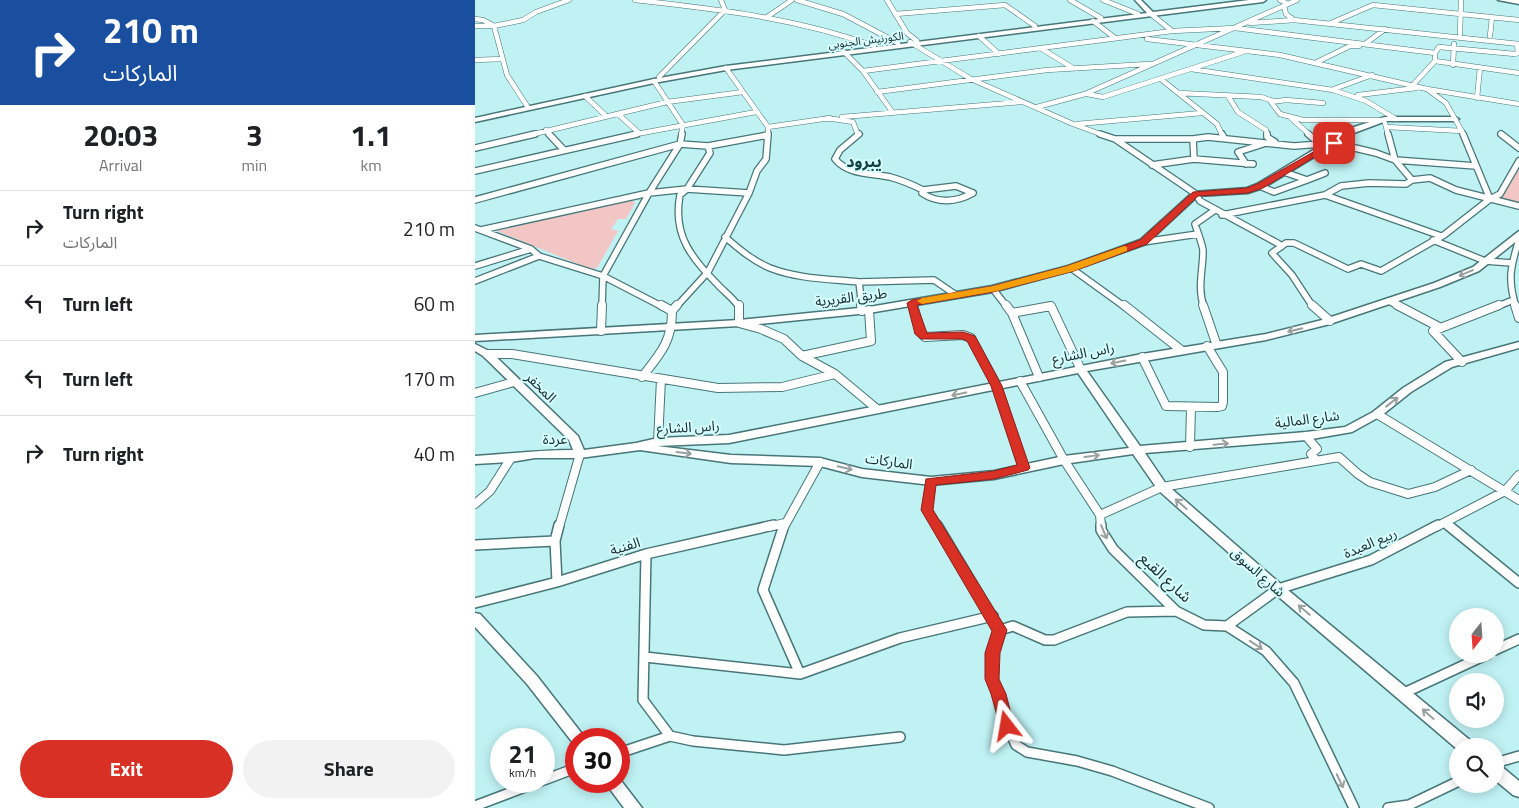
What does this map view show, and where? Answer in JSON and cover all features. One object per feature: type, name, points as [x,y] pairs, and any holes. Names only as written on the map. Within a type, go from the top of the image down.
[{"type":"street","points":[[475,26],[494,26],[523,20],[536,12],[569,0]]},
{"type":"street","points":[[635,0],[725,10],[767,17],[841,32],[874,46]]},
{"type":"street","points":[[721,0],[725,10]]},
{"type":"street","points":[[767,17],[792,0]]},
{"type":"street","points":[[797,0],[843,14],[898,43]]},
{"type":"street","points":[[887,0],[914,42],[940,61],[971,79],[1021,102],[1115,139],[1196,194],[1200,201],[1222,215],[1279,244],[1281,247]]},
{"type":"street","points":[[1000,0],[1035,26]]},
{"type":"street","points":[[1070,0],[1101,18]]},
{"type":"street","points":[[1103,0],[1138,14]]},
{"type":"street","points":[[1138,0],[1150,13],[1172,31]]},
{"type":"street","name":"الكورنيش الجنوبي","points":[[475,119],[527,106],[724,65],[898,43],[979,36],[1093,22],[1242,0]]},
{"type":"street","name":"الكورنيش الجنوبي","points":[[475,119],[657,79],[726,68],[1035,26],[1263,0]]},
{"type":"street","points":[[1280,0],[1286,4],[1284,6],[1286,14],[1294,20]]},
{"type":"street","points":[[1037,107],[1085,94],[1297,0]]},
{"type":"street","points":[[1460,34],[1461,0]]},
{"type":"street","points":[[1501,0],[1519,2]]},
{"type":"street","points":[[895,14],[1005,5]]},
{"type":"street","points":[[1329,24],[1373,5],[1519,20]]},
{"type":"street","points":[[601,331],[603,276],[649,193],[680,144],[683,125],[667,102],[657,79],[725,10]]},
{"type":"street","points":[[1490,36],[1492,17]]},
{"type":"street","points":[[475,19],[483,20],[494,26],[501,59],[507,75],[527,106]]},
{"type":"street","points":[[1244,23],[1294,20],[1518,42]]},
{"type":"street","points":[[1093,22],[1115,38],[1159,39],[1245,52],[1281,55],[1372,75],[1419,88],[1519,104]]},
{"type":"street","points":[[863,71],[1125,39],[1172,31],[1235,28],[1435,53]]},
{"type":"street","points":[[1315,63],[1350,46],[1357,47],[1364,44],[1383,29],[1399,28],[1490,36],[1518,42]]},
{"type":"street","points":[[979,36],[999,54]]},
{"type":"street","points":[[1453,65],[1454,37]]},
{"type":"street","points":[[1412,86],[1435,61],[1435,53],[1439,47],[1519,53],[1518,42]]},
{"type":"street","points":[[1042,49],[1073,68]]},
{"type":"street","points":[[844,52],[863,71],[893,113]]},
{"type":"street","points":[[1085,94],[1103,97],[1162,80],[1212,61],[1245,52]]},
{"type":"street","points":[[1487,69],[1488,52]]},
{"type":"street","points":[[475,60],[501,59]]},
{"type":"street","points":[[1212,61],[1230,75]]},
{"type":"street","points":[[1435,61],[1519,73]]},
{"type":"street","points":[[877,92],[1073,68],[1154,64]]},
{"type":"street","points":[[642,377],[668,345],[673,327],[672,311],[708,272],[749,193],[757,172],[766,159],[768,127],[726,68]]},
{"type":"street","points":[[1477,98],[1480,68]]},
{"type":"street","points":[[1191,69],[1356,95],[1380,106],[1396,119]]},
{"type":"street","points":[[1333,90],[1372,75]]},
{"type":"street","points":[[1162,80],[1217,124],[1225,138]]},
{"type":"street","points":[[1113,82],[1127,90]]},
{"type":"street","points":[[1356,95],[1419,88]]},
{"type":"street","points":[[1427,89],[1446,103],[1463,130],[1490,199]]},
{"type":"street","points":[[475,140],[478,147],[667,102],[743,92]]},
{"type":"street","points":[[1179,93],[1261,97],[1273,101],[1286,100],[1323,103]]},
{"type":"street","points":[[585,96],[606,116]]},
{"type":"street","points":[[1228,96],[1239,112],[1266,130],[1267,137],[1277,144]]},
{"type":"street","points":[[1273,101],[1271,102],[1276,111],[1291,118],[1320,144]]},
{"type":"street","points":[[768,127],[827,118],[1021,102]]},
{"type":"street","points":[[475,171],[563,149],[639,133],[756,112]]},
{"type":"street","points":[[1073,124],[1202,113]]},
{"type":"street","points":[[618,114],[639,133]]},
{"type":"street","points":[[827,118],[853,122],[859,134],[835,158],[837,164],[848,169],[905,181],[923,190],[948,186],[969,189],[973,193],[965,199],[937,200],[926,196],[922,193],[923,190]]},
{"type":"street","points":[[1291,118],[1325,121],[1385,122],[1463,130]]},
{"type":"street","points":[[1196,194],[1248,190],[1260,186],[1351,131],[1396,119],[1455,120]]},
{"type":"street","points":[[1385,122],[1395,160],[1412,180]]},
{"type":"street","points":[[546,130],[563,149]]},
{"type":"street","points":[[1501,134],[1519,148]]},
{"type":"street","points":[[475,200],[680,144],[708,146],[767,135]]},
{"type":"street","points":[[1115,139],[1193,140],[1225,138],[1294,146],[1334,143],[1395,160],[1476,166]]},
{"type":"street","points":[[1193,140],[1194,159]]},
{"type":"street","points":[[1246,164],[1238,152],[1267,143]]},
{"type":"street","points":[[708,146],[710,153],[687,189],[680,195],[678,226],[685,243],[723,291],[739,305],[739,323],[761,329],[784,339],[802,356],[835,374],[877,409]]},
{"type":"street","points":[[1152,165],[1194,159],[1253,164]]},
{"type":"street","points":[[1330,321],[1309,303],[1292,275],[1272,254],[1286,243],[1293,243],[1348,270],[1361,264],[1381,271],[1441,236],[1478,210],[1490,199],[1500,194],[1519,161]]},
{"type":"street","points":[[1284,172],[1307,180]]},
{"type":"street","points":[[1260,186],[1273,192],[1325,173]]},
{"type":"street","points":[[1222,215],[1325,195],[1341,186],[1369,183],[1406,184],[1412,180],[1430,178],[1456,190],[1519,206]]},
{"type":"street","points":[[477,230],[649,193],[687,189],[749,193]]},
{"type":"street","name":"طريق القريرية","points":[[475,338],[739,323],[865,311],[993,289],[1071,268],[1143,242],[1196,194]]},
{"type":"street","points":[[1325,195],[1441,236]]},
{"type":"street","points":[[1141,357],[1165,406],[1222,406],[1223,372],[1212,345],[1201,299],[1203,248],[1195,224],[1215,210]]},
{"type":"street","points":[[477,230],[531,249],[539,256],[603,276],[672,311]]},
{"type":"street","points":[[1143,242],[1198,234]]},
{"type":"street","name":"راس الشارع","points":[[636,447],[658,442],[729,439],[1141,357],[1266,337],[1330,321],[1476,269],[1519,234]]},
{"type":"street","points":[[725,237],[742,251],[769,267],[811,278],[859,282],[934,280],[956,295]]},
{"type":"street","points":[[1519,239],[1512,263],[1510,288],[1519,318]]},
{"type":"street","points":[[1433,240],[1485,261],[1512,263]]},
{"type":"street","points":[[475,266],[531,249]]},
{"type":"street","points":[[475,281],[539,256]]},
{"type":"street","points":[[1071,268],[1143,319],[1181,350]]},
{"type":"street","points":[[802,356],[871,341],[859,282]]},
{"type":"street","points":[[993,289],[1012,313],[1039,377]]},
{"type":"street","points":[[1462,362],[1433,331],[1513,300]]},
{"type":"street","points":[[1389,301],[1441,328]]},
{"type":"street","points":[[912,303],[921,334],[925,337],[963,335],[971,338],[997,386],[1023,468]]},
{"type":"street","points":[[1012,313],[1051,306],[1081,370]]},
{"type":"street","name":"شارع المالية","points":[[1138,450],[1306,436],[1348,430],[1377,414],[1407,390],[1449,364],[1519,345]]},
{"type":"street","name":"المخفر","points":[[475,347],[487,354],[574,439],[580,454]]},
{"type":"street","points":[[487,354],[512,354],[642,377],[718,388],[749,389],[782,386],[835,374]]},
{"type":"street","name":"شارع السوق","points":[[1081,370],[1138,450],[1162,488],[1278,589],[1456,738]]},
{"type":"street","points":[[658,442],[661,379]]},
{"type":"street","name":"شارع القبع","points":[[1020,381],[1064,460],[1100,515],[1101,530],[1113,549],[1176,611],[1204,625],[1227,626],[1266,651],[1294,683],[1353,808]]},
{"type":"street","points":[[475,393],[514,382]]},
{"type":"street","points":[[1190,447],[1191,407]]},
{"type":"street","points":[[1377,414],[1519,500]]},
{"type":"street","points":[[1306,436],[1317,449],[1311,454],[1316,460]]},
{"type":"street","name":"الماركات","points":[[636,447],[731,458],[820,462],[878,475],[931,482],[994,475],[1064,460],[1138,450]]},
{"type":"street","name":"عردة","points":[[475,460],[511,458],[535,454],[580,454],[636,447]]},
{"type":"street","points":[[557,582],[555,541],[580,454]]},
{"type":"street","points":[[1100,515],[1162,488],[1339,457],[1362,479],[1376,486],[1408,494],[1414,494],[1441,485],[1471,470]]},
{"type":"street","points":[[475,504],[487,497],[511,458]]},
{"type":"street","points":[[800,674],[763,590],[785,523],[820,462]]},
{"type":"street","name":"ربيع العبدة","points":[[1227,626],[1278,589],[1371,560],[1505,491],[1519,475]]},
{"type":"street","points":[[931,482],[927,510],[1000,630],[993,653],[992,679],[999,694],[1007,726],[1016,745],[1027,752],[1112,771],[1209,808]]},
{"type":"street","name":"الفنية","points":[[475,603],[557,582],[646,554],[785,523]]},
{"type":"street","points":[[1445,523],[1519,583]]},
{"type":"street","points":[[475,545],[555,541]]},
{"type":"street","points":[[646,554],[643,700],[670,736]]},
{"type":"street","points":[[1000,630],[1013,626],[1045,640],[1054,640],[1127,612],[1176,611]]},
{"type":"street","points":[[645,657],[800,674],[900,638],[993,616]]},
{"type":"street","points":[[475,618],[532,680],[569,728]]},
{"type":"street","points":[[1504,646],[1519,639]]},
{"type":"street","points":[[1404,694],[1469,663]]},
{"type":"street","points":[[630,749],[670,736],[693,742],[784,750],[900,738]]},
{"type":"street","points":[[1504,760],[1519,756]]},
{"type":"street","points":[[1504,778],[1519,790]]},
{"type":"street","points":[[1388,808],[1409,805],[1449,787]]},
{"type":"street","points":[[475,806],[510,793]]},
{"type":"street","points":[[622,793],[634,808]]},
{"type":"shaded area","points":[[1519,162],[1519,204],[1498,198]]},
{"type":"shaded area","points":[[632,199],[635,203],[626,219],[618,219],[611,229],[618,231],[597,268],[590,269],[497,231]]},
{"type":"slow traffic","points":[[922,301],[993,289],[1071,268],[1124,249]]},
{"type":"district","name":"يبرود","points":[[864,161]]},
{"type":"route","points":[[1007,726],[999,694],[992,679],[993,653],[1000,630],[927,510],[931,482],[994,475],[1023,468],[997,386],[971,338],[963,335],[925,337],[921,334],[912,303],[993,289],[1071,268],[1143,242],[1196,194],[1248,190],[1260,186],[1334,143]]}]
